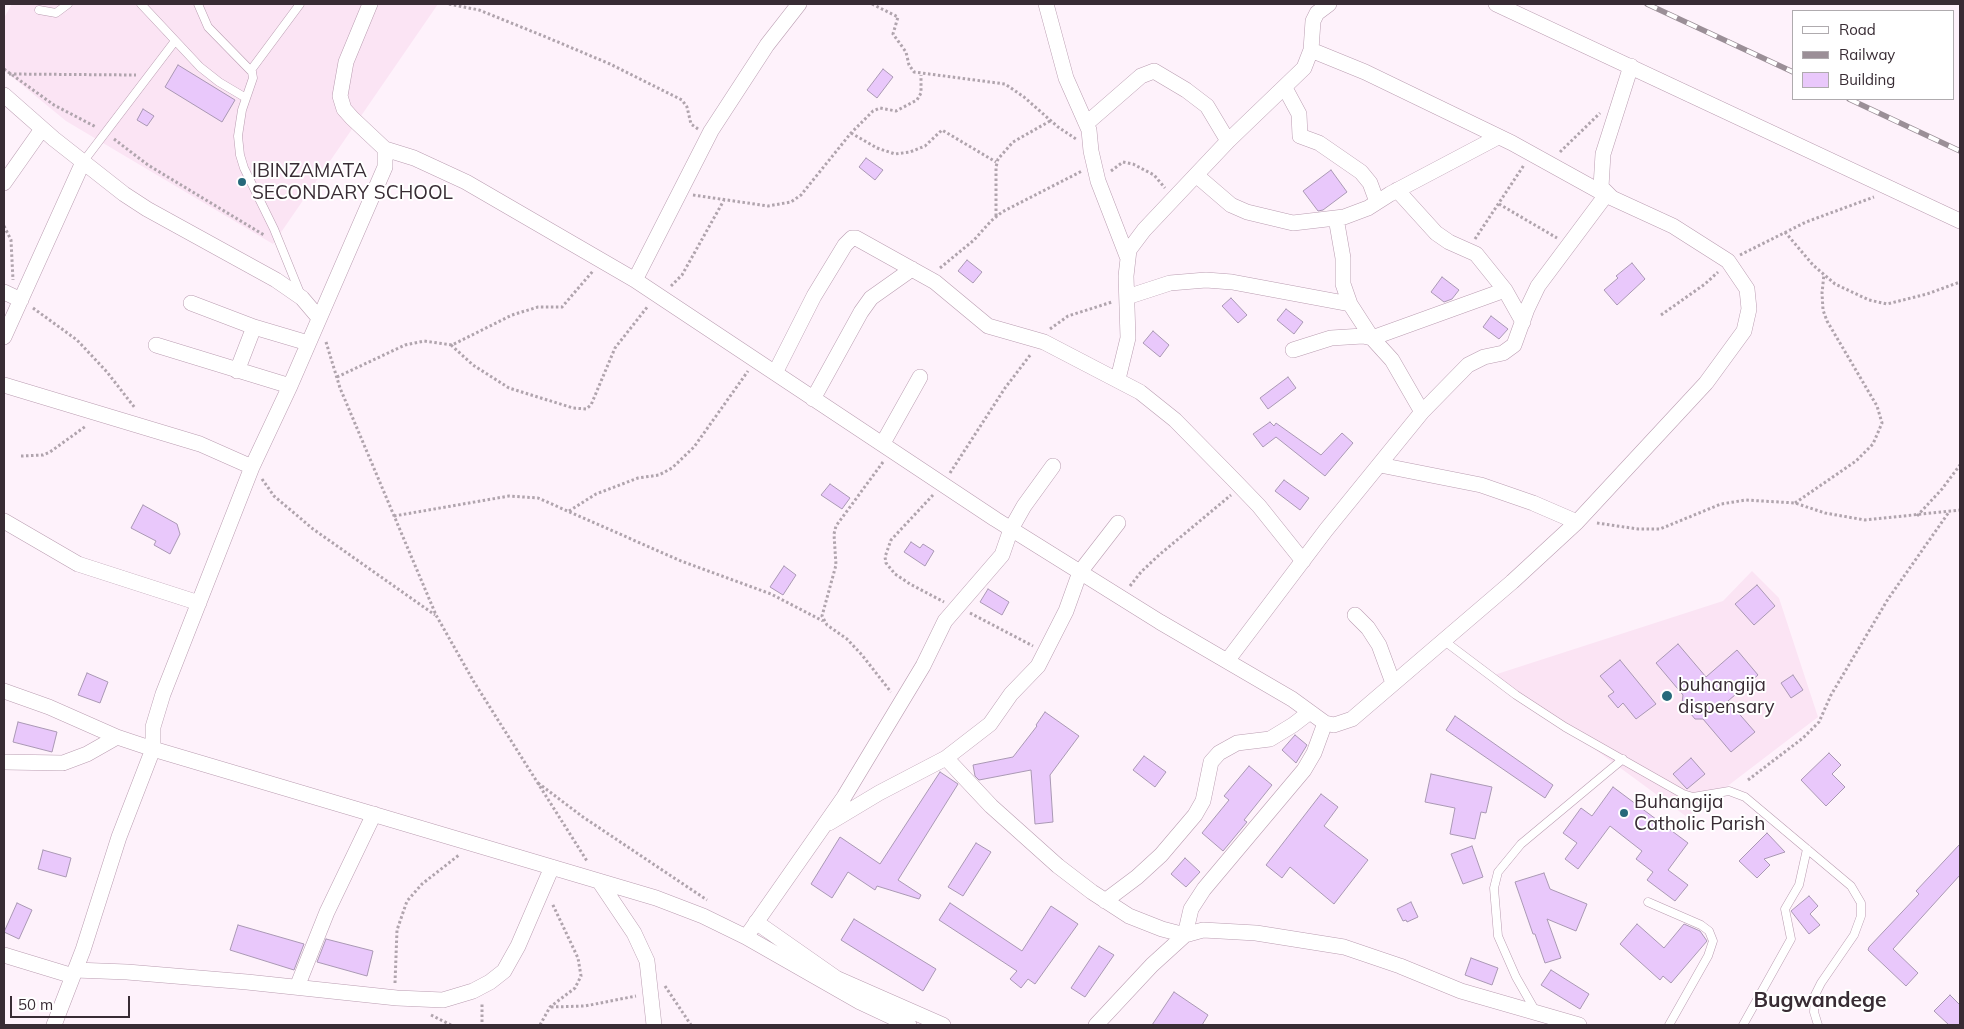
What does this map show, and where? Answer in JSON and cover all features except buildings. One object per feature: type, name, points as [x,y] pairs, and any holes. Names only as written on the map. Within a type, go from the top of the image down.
[{"type":"street","points":[[370,4],[346,62],[340,96],[341,103],[348,114],[385,149],[414,158],[466,182],[635,280],[1011,529],[1325,723],[1334,725],[1352,718],[1576,522],[1691,400],[1738,342],[1748,322],[1749,298],[1742,279],[1728,261],[1673,226],[1606,195],[1498,137],[1365,72],[1329,59],[1309,57]]},
{"type":"street","points":[[635,280],[710,131],[767,45],[799,4]]},
{"type":"street","points":[[1046,4],[1066,78],[1087,124],[1098,181],[1127,256]]},
{"type":"street","points":[[1118,379],[1128,338],[1121,299],[1127,256],[1132,246],[1144,230],[1228,141],[1285,88],[1309,57],[1313,21],[1317,13],[1329,4]]},
{"type":"street","points":[[1496,4],[1960,220]]},
{"type":"street","points":[[1606,195],[1600,182],[1601,168],[1611,123],[1631,66]]},
{"type":"street","points":[[1087,124],[1141,76],[1154,71],[1186,90],[1207,106],[1228,141]]},
{"type":"street","points":[[1285,88],[1298,114],[1300,136],[1320,143],[1361,172],[1370,184],[1377,202]]},
{"type":"street","points":[[4,95],[83,162],[147,209],[276,280],[302,298],[319,318]]},
{"type":"street","points":[[4,183],[42,128]]},
{"type":"street","points":[[1196,175],[1231,205],[1247,212],[1293,223],[1336,218],[1353,215],[1498,137]]},
{"type":"street","points":[[54,1025],[74,973],[119,837],[152,749],[153,727],[163,694],[252,467],[290,386],[385,167],[385,149]]},
{"type":"street","points":[[4,337],[83,162]]},
{"type":"street","points":[[1397,190],[1436,233],[1448,242],[1468,249],[1480,258],[1504,290],[1523,322]]},
{"type":"street","points":[[1227,661],[1303,561],[1422,412],[1468,365],[1476,360],[1508,350],[1518,339],[1538,286],[1606,195]]},
{"type":"street","points":[[1336,218],[1343,258],[1343,284],[1350,304],[1372,338],[1392,360],[1422,412]]},
{"type":"street","points":[[775,373],[814,296],[845,245],[852,238],[866,242],[927,277],[988,326],[1039,340],[1140,392],[1161,408],[1240,486],[1303,561]]},
{"type":"street","points":[[814,399],[861,312],[871,298],[912,269]]},
{"type":"street","points":[[1121,299],[1170,283],[1206,280],[1232,282],[1350,304]]},
{"type":"street","points":[[1294,350],[1331,338],[1363,336],[1372,338],[1504,290]]},
{"type":"street","points":[[4,292],[21,300]]},
{"type":"street","points":[[191,303],[254,327],[308,343]]},
{"type":"street","points":[[237,370],[254,327]]},
{"type":"street","points":[[156,345],[290,386]]},
{"type":"street","points":[[888,447],[920,377]]},
{"type":"street","points":[[4,385],[151,428],[224,452],[252,467]]},
{"type":"street","points":[[1380,465],[1480,486],[1533,503],[1576,522]]},
{"type":"street","points":[[746,937],[862,769],[899,702],[923,666],[945,621],[989,573],[1002,555],[1011,529],[1024,506],[1053,466]]},
{"type":"street","points":[[4,521],[78,564],[199,604]]},
{"type":"street","points":[[823,827],[878,793],[946,758],[990,724],[1011,694],[1034,671],[1066,611],[1080,572],[1118,523]]},
{"type":"street","points":[[1354,616],[1368,628],[1380,645],[1393,683]]},
{"type":"street","points":[[4,691],[49,707],[117,737],[152,749],[656,898],[703,916],[746,937],[860,1002],[909,1025]]},
{"type":"street","points":[[1105,901],[1138,877],[1161,855],[1195,814],[1203,801],[1211,762],[1219,753],[1237,743],[1270,739],[1310,712]]},
{"type":"street","points":[[1185,935],[1191,909],[1204,889],[1304,770],[1314,753],[1325,723]]},
{"type":"street","points":[[4,762],[63,763],[87,754],[117,737]]},
{"type":"street","points":[[946,758],[991,806],[1058,866],[1105,901],[1146,924],[1185,935]]},
{"type":"street","points":[[297,988],[327,912],[374,814]]},
{"type":"street","points":[[4,955],[74,973],[127,972],[397,998],[443,1000],[474,991],[500,976],[509,965],[552,867]]},
{"type":"street","points":[[599,881],[634,933],[647,961],[654,1025]]},
{"type":"street","points":[[756,922],[836,978],[943,1025]]},
{"type":"street","points":[[1096,1025],[1152,965],[1185,935],[1195,931],[1226,931],[1315,941],[1344,947],[1400,966],[1462,991],[1579,1025]]},
{"type":"lane","points":[[39,10],[56,12],[68,4]]},
{"type":"lane","points":[[141,4],[175,41],[219,82],[246,98]]},
{"type":"lane","points":[[198,4],[208,27],[251,70],[253,78],[246,98],[238,136],[240,155],[244,168],[280,244],[302,298]]},
{"type":"lane","points":[[251,70],[300,4]]},
{"type":"lane","points":[[83,162],[175,41]]},
{"type":"lane","points":[[1443,640],[1516,695],[1564,727],[1685,796],[1693,797],[1729,791],[1739,794],[1851,886],[1862,908],[1854,935],[1821,983],[1815,995],[1814,1012],[1818,1025]]},
{"type":"lane","points":[[1536,1012],[1516,977],[1498,936],[1494,907],[1494,888],[1498,872],[1521,844],[1623,759]]},
{"type":"lane","points":[[1743,1025],[1791,939],[1785,909],[1799,884],[1807,849]]},
{"type":"lane","points":[[1648,902],[1696,921],[1709,931],[1713,941],[1708,956],[1670,1025]]},
{"type":"path","points":[[449,4],[479,10],[610,64],[682,100],[687,107],[692,126],[710,131]]},
{"type":"path","points":[[872,4],[897,17],[893,30],[894,37],[906,52],[912,70],[922,75],[1005,84],[1024,97],[1050,121],[1078,140],[1090,144]]},
{"type":"path","points":[[4,69],[8,74],[54,105],[105,132],[148,164],[280,244]]},
{"type":"path","points":[[8,74],[149,75]]},
{"type":"path","points":[[678,192],[768,206],[791,202],[802,194],[851,132],[876,109],[896,111],[917,100],[921,93],[922,75]]},
{"type":"path","points":[[1549,165],[1586,125],[1619,100]]},
{"type":"path","points":[[996,216],[996,162],[1006,147],[1050,121]]},
{"type":"path","points":[[851,132],[877,148],[895,154],[910,152],[925,146],[942,130],[996,162]]},
{"type":"path","points":[[1468,249],[1531,154]]},
{"type":"path","points":[[1098,181],[1123,162],[1133,164],[1159,179],[1165,189],[1167,207]]},
{"type":"path","points":[[927,277],[957,255],[996,216],[1094,165]]},
{"type":"path","points":[[1661,315],[1705,284],[1728,261],[1785,232],[1841,209],[1895,190]]},
{"type":"path","points":[[337,377],[405,344],[424,341],[451,345],[473,365],[509,388],[573,408],[587,409],[615,348],[646,308],[682,275],[724,200]]},
{"type":"path","points":[[1499,204],[1568,246]]},
{"type":"path","points":[[4,226],[11,240],[11,275],[21,300],[77,340],[107,372],[151,428]]},
{"type":"path","points":[[1785,232],[1824,274],[1835,284],[1852,294],[1887,304],[1927,294],[1960,282]]},
{"type":"path","points":[[451,345],[512,315],[541,306],[562,307],[602,261]]},
{"type":"path","points":[[1795,503],[1856,462],[1873,444],[1882,423],[1877,406],[1827,321],[1823,310],[1824,274]]},
{"type":"path","points":[[1044,652],[990,621],[956,607],[910,584],[890,568],[884,557],[891,540],[942,485],[1039,340],[1062,319],[1121,299]]},
{"type":"path","points":[[319,318],[337,377],[436,615],[599,881]]},
{"type":"path","points":[[569,511],[596,494],[622,486],[638,478],[660,475],[679,462],[698,442],[756,361]]},
{"type":"path","points":[[21,456],[50,452],[100,414]]},
{"type":"path","points":[[824,621],[823,606],[836,565],[836,526],[888,447]]},
{"type":"path","points":[[1917,516],[1942,489],[1960,465]]},
{"type":"path","points":[[252,467],[274,496],[313,529],[436,615]]},
{"type":"path","points":[[1123,599],[1140,572],[1240,486]]},
{"type":"path","points":[[394,516],[453,504],[515,495],[538,498],[682,561],[771,594],[824,621],[862,655],[899,702]]},
{"type":"path","points":[[1576,522],[1610,524],[1652,530],[1670,526],[1728,503],[1746,500],[1795,503],[1825,513],[1865,520],[1960,510]]},
{"type":"path","points":[[1748,780],[1803,738],[1819,722],[1831,695],[1873,624],[1949,512]]},
{"type":"path","points":[[536,781],[582,817],[713,905]]},
{"type":"path","points":[[394,991],[397,930],[407,901],[422,884],[473,843]]},
{"type":"path","points":[[540,1025],[550,1007],[575,988],[581,976],[581,967],[545,883]]},
{"type":"path","points":[[647,961],[691,1025]]},
{"type":"path","points":[[550,1007],[585,1006],[651,992]]},
{"type":"shaded area","name":"IBINZAMATA SECONDARY SCHOOL","points":[[12,4],[438,4],[273,244],[66,121],[4,70],[4,18]]},
{"type":"shaded area","name":"buhangija dispensary","points":[[1752,571],[1779,598],[1818,717],[1687,817],[1494,675],[1723,601]]},
{"type":"railway","points":[[1647,4],[1792,72]]},
{"type":"railway","points":[[1851,100],[1960,151]]},
{"type":"place","name":"IBINZAMATA SECONDARY SCHOOL","points":[[242,182]]},
{"type":"place","name":"buhangija dispensary","points":[[1667,696]]},
{"type":"place","name":"Buhangija Catholic Parish","points":[[1624,813]]},
{"type":"district","name":"Bugwandege","points":[[1820,1001]]}]
